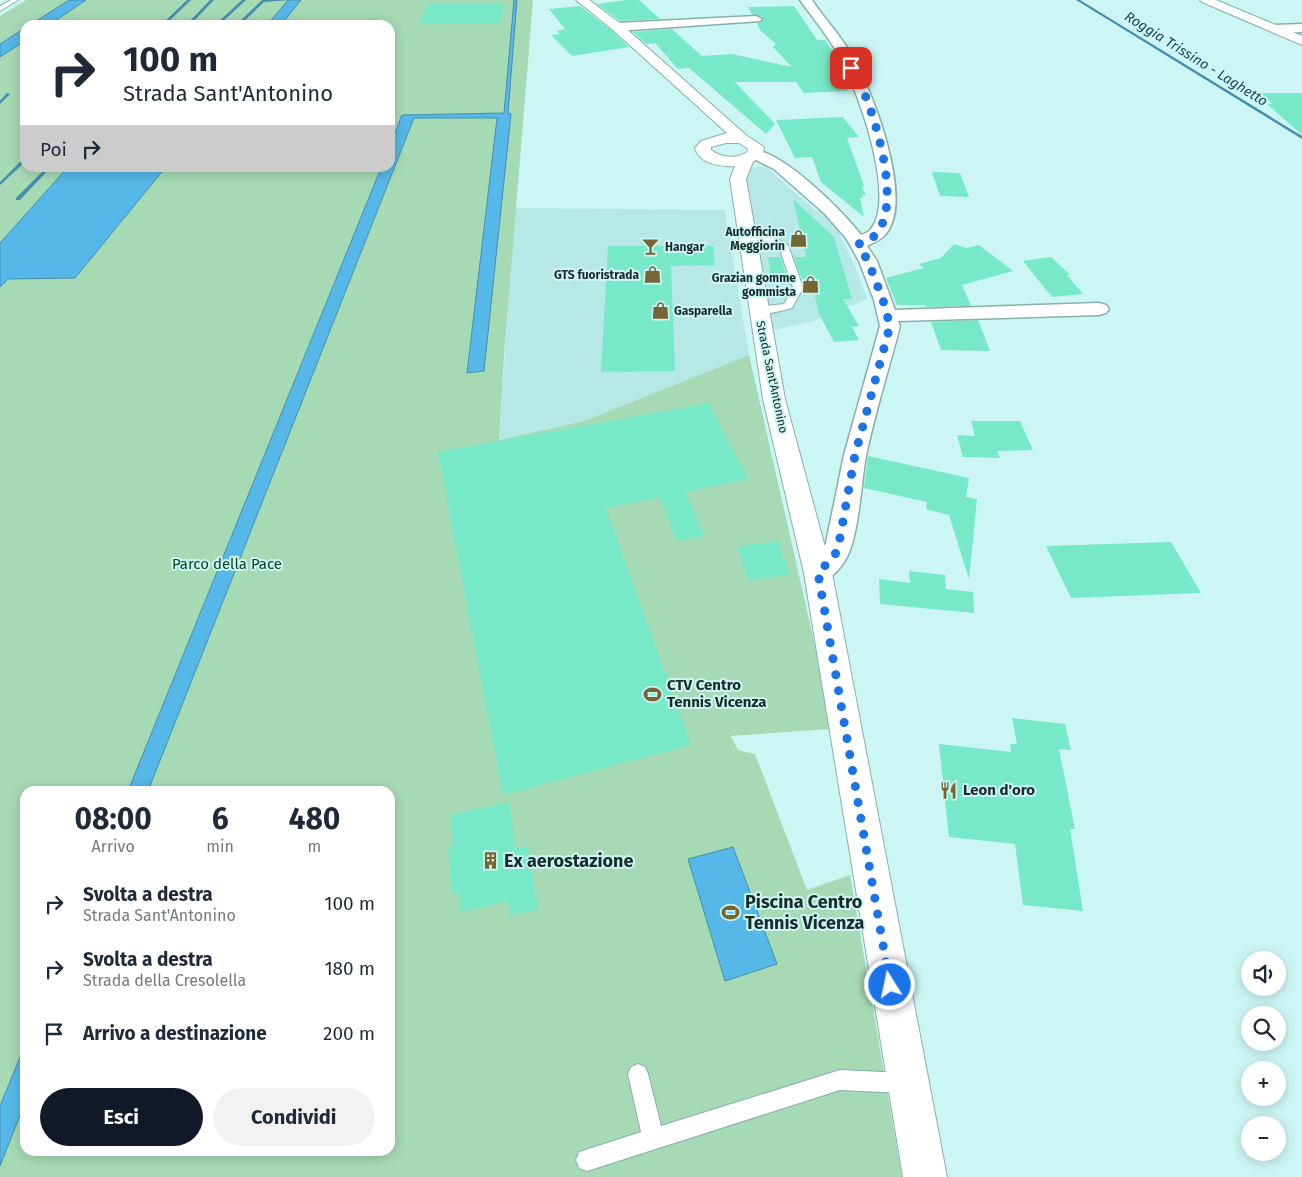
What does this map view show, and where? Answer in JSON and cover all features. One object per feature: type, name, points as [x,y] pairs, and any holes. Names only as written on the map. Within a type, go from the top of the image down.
[{"type":"main road","points":[[582,0],[617,27],[742,139],[756,147],[751,157],[730,161],[714,159]]},
{"type":"main road","points":[[1206,0],[1302,41]]},
{"type":"main road","points":[[718,118],[720,128],[717,135],[706,144],[704,152],[728,168],[738,179]]},
{"type":"main road","points":[[711,141],[725,138],[742,139]]},
{"type":"main road","name":"Strada Sant'Antonino","points":[[751,157],[738,179],[758,310],[774,399],[818,573],[925,1177]]},
{"type":"street","points":[[806,0],[844,53],[865,96],[877,131],[884,161],[888,199],[885,218],[881,229],[875,237],[858,244]]},
{"type":"street","points":[[617,27],[756,19]]},
{"type":"street","points":[[1275,29],[1302,28]]},
{"type":"street","points":[[751,157],[778,166],[831,210],[858,244],[868,261],[890,326],[855,455],[839,543],[835,555],[818,573]]},
{"type":"street","points":[[887,316],[1099,309]]},
{"type":"lane","points":[[0,9],[15,0]]},
{"type":"lane","points":[[746,237],[769,238],[784,245],[798,288],[788,306],[758,310]]},
{"type":"lane","points":[[638,1074],[653,1139]]},
{"type":"lane","points":[[587,1160],[840,1080],[908,1083]]},
{"type":"shaded area","points":[[765,166],[816,211],[821,210],[836,227],[854,264],[867,299],[817,320],[769,331],[743,169]]},
{"type":"shaded area","points":[[515,208],[725,210],[749,355],[584,421],[499,440]]},
{"type":"green space","name":"Parco della Pace","points":[[26,0],[533,0],[499,440],[584,421],[749,355],[818,659],[829,729],[731,736],[738,750],[755,754],[807,890],[850,875],[902,1177],[0,1177],[0,16]]},
{"type":"water","points":[[69,0],[86,0],[56,20],[38,20]]},
{"type":"water","points":[[288,0],[301,0],[285,20],[271,20]]},
{"type":"water","points":[[514,0],[517,0],[508,113],[511,114],[484,371],[467,373],[497,118],[414,118],[395,166],[395,132],[402,115],[504,113]]},
{"type":"water","points":[[20,31],[20,44],[0,57],[0,44]]},
{"type":"water","points":[[63,172],[162,172],[75,278],[8,279],[0,287],[0,243]]},
{"type":"water","points":[[379,172],[393,172],[150,786],[130,786]]},
{"type":"water","name":"Piscina Centro Tennis Vicenza","points":[[733,847],[777,964],[725,981],[688,859]]},
{"type":"water","points":[[20,1057],[20,1116],[0,1166],[0,1106]]},
{"type":"building","points":[[639,0],[660,19],[620,21],[597,4]]},
{"type":"building","points":[[428,3],[505,3],[500,23],[419,24]]},
{"type":"building","points":[[580,6],[629,47],[572,56],[551,35],[560,34],[557,31],[565,29],[549,9]]},
{"type":"building","points":[[794,6],[817,40],[825,40],[839,60],[842,65],[834,65],[848,91],[804,93],[796,82],[735,82],[775,124],[766,134],[689,68],[678,69],[655,43],[646,44],[633,32],[672,29],[702,56],[732,54],[792,67],[773,47],[776,44],[760,30],[757,23],[761,22],[763,17],[752,14],[748,7]]},
{"type":"building","points":[[1260,93],[1302,93],[1302,135],[1267,104],[1273,104]]},
{"type":"building","points":[[843,117],[859,137],[847,138],[866,195],[862,195],[863,198],[860,198],[864,217],[821,182],[812,157],[795,158],[776,120]]},
{"type":"building","points":[[932,172],[960,173],[969,197],[940,196]]},
{"type":"building","points":[[793,199],[834,237],[852,299],[843,299],[859,326],[852,327],[859,340],[834,342],[819,314],[811,279],[802,279],[794,257],[806,257]]},
{"type":"building","points":[[954,244],[966,248],[979,245],[1013,271],[962,285],[971,306],[926,307],[925,305],[897,305],[886,278],[924,268],[919,264],[941,258]]},
{"type":"building","points":[[608,246],[713,246],[715,265],[671,266],[675,371],[601,372]]},
{"type":"building","points":[[768,257],[780,257],[788,279],[771,279]]},
{"type":"building","points":[[1051,257],[1070,275],[1067,275],[1083,294],[1052,297],[1023,261]]},
{"type":"building","points":[[978,320],[990,351],[941,350],[931,322]]},
{"type":"building","points":[[709,403],[748,479],[686,492],[704,536],[677,541],[660,497],[606,508],[691,745],[503,795],[438,452]]},
{"type":"building","points":[[971,421],[1020,421],[1033,450],[997,451],[1000,458],[963,457],[957,435],[975,436]]},
{"type":"building","points":[[868,456],[969,478],[966,497],[977,499],[969,579],[949,515],[926,509],[927,502],[864,488]]},
{"type":"building","points":[[778,541],[790,575],[748,580],[738,546]]},
{"type":"building","points":[[1171,542],[1201,593],[1071,598],[1046,546]]},
{"type":"building","points":[[909,571],[945,575],[946,589],[973,592],[974,613],[880,604],[879,579],[910,583]]},
{"type":"building","points":[[1012,718],[1065,724],[1071,750],[1059,749],[1075,829],[1070,829],[1083,911],[1023,905],[1015,844],[949,837],[939,744],[1011,752],[1010,744],[1017,744]]},
{"type":"building","name":"Ex aerostazione","points":[[509,802],[516,849],[528,846],[538,909],[510,916],[508,901],[461,912],[458,892],[452,894],[448,846],[453,845],[451,815]]},
{"type":"waterway","points":[[168,20],[189,0]]},
{"type":"waterway","points":[[193,20],[212,0]]},
{"type":"waterway","points":[[222,20],[244,0]]},
{"type":"waterway","points":[[243,20],[263,1],[288,0]]},
{"type":"waterway","name":"Roggia Trissino - Laghetto","points":[[1078,0],[1302,138]]},
{"type":"waterway","points":[[0,103],[8,94]]},
{"type":"waterway","points":[[0,184],[20,165]]},
{"type":"waterway","points":[[18,199],[44,172]]},
{"type":"place","name":"Autofficina Meggiorin","points":[[799,239]]},
{"type":"place","name":"Hangar","points":[[651,247]]},
{"type":"place","name":"GTS fuoristrada","points":[[653,275]]},
{"type":"place","name":"Grazian gomme gommista","points":[[810,285]]},
{"type":"place","name":"Gasparella","points":[[660,311]]},
{"type":"place","name":"CTV Centro Tennis Vicenza","points":[[653,694]]},
{"type":"place","name":"Leon d'oro","points":[[949,790]]},
{"type":"place","name":"Ex aerostazione","points":[[490,861]]},
{"type":"place","name":"Piscina Centro Tennis Vicenza","points":[[731,912]]},
{"type":"route","points":[[851,68],[865,96],[877,131],[884,161],[888,199],[881,229],[875,237],[858,244],[868,261],[883,300],[890,326],[855,455],[839,543],[835,555],[818,573],[890,985]]}]
